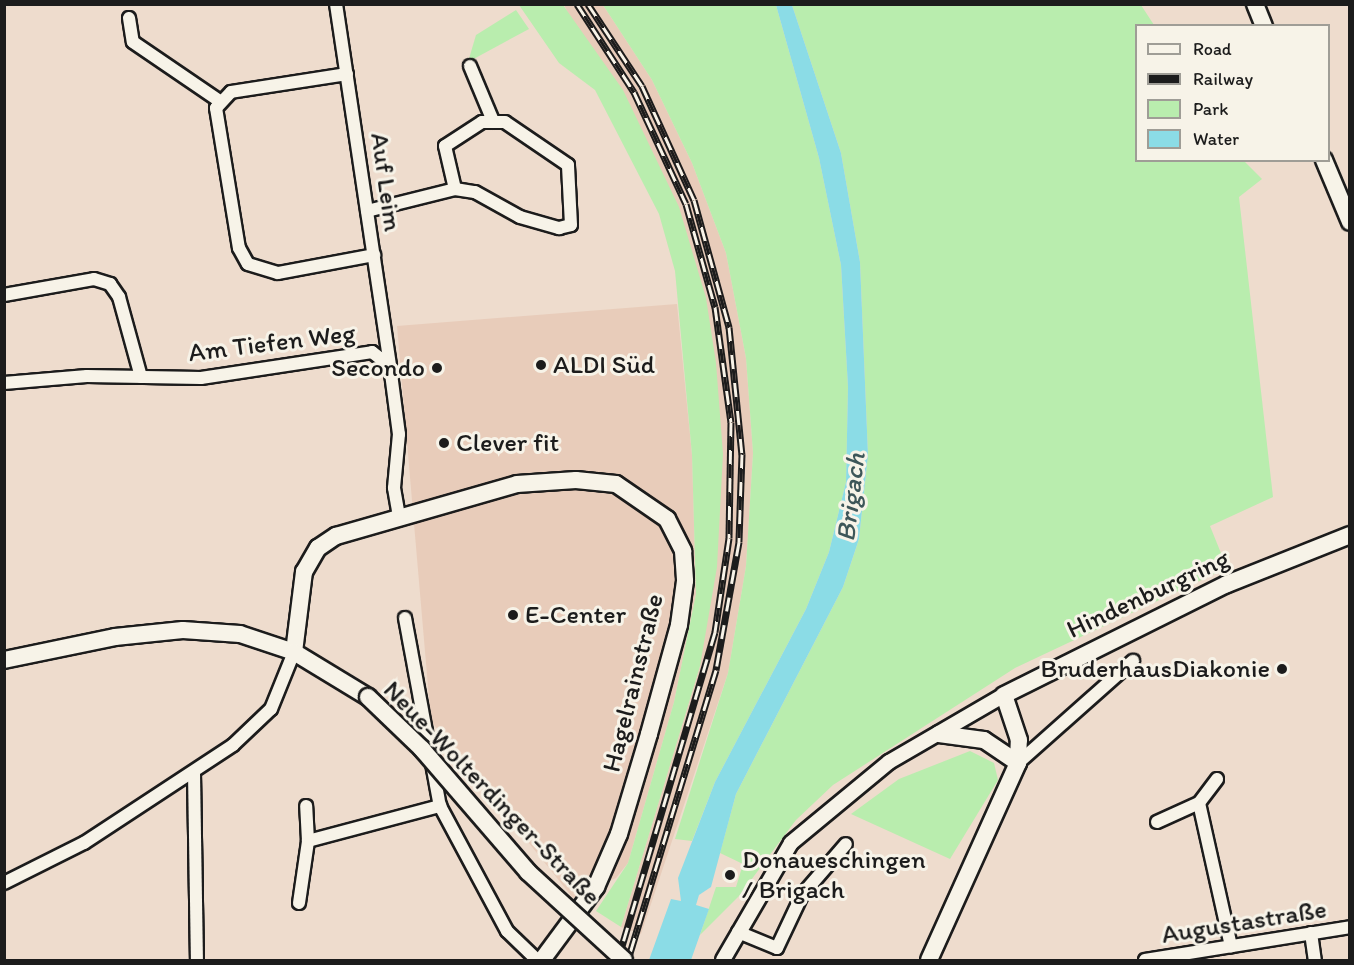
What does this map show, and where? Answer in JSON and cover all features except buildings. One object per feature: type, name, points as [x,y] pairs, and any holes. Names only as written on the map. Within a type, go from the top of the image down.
[{"type":"main road","points":[[1255,4],[1263,24]]},
{"type":"main road","points":[[1325,162],[1350,222]]},
{"type":"main road","name":"Hagelrainstraße","points":[[294,652],[304,572],[311,556],[336,536],[399,515],[517,484],[590,479],[616,484],[641,497],[667,519],[683,551],[679,625],[619,834],[596,887],[542,960]]},
{"type":"main road","name":"Hindenburgring","points":[[1004,695],[1227,584],[1350,535]]},
{"type":"main road","name":"Neue-Wolterdinger-Straße","points":[[4,660],[183,630],[240,634],[294,652],[368,697],[422,749],[528,872],[624,960]]},
{"type":"main road","points":[[930,960],[1018,763],[1018,740],[1004,695]]},
{"type":"main road","points":[[939,734],[984,740],[1018,763]]},
{"type":"street","name":"Auf Leim","points":[[336,4],[390,366]]},
{"type":"street","points":[[129,18],[133,42],[218,100],[239,249],[248,264],[278,273],[374,255]]},
{"type":"street","points":[[470,66],[493,120]]},
{"type":"street","points":[[218,100],[231,92],[346,74]]},
{"type":"street","points":[[367,211],[455,189],[475,192],[520,217],[559,228],[571,225],[568,165],[505,122],[493,120],[445,146],[455,189]]},
{"type":"street","points":[[4,295],[94,279],[110,284],[118,297],[141,377]]},
{"type":"street","name":"Am Tiefen Weg","points":[[4,383],[141,377],[201,378],[352,353],[372,352],[390,366],[399,434],[394,488],[399,515]]},
{"type":"street","points":[[405,618],[440,806],[507,931],[537,960]]},
{"type":"street","points":[[4,883],[84,843],[194,773],[271,709],[294,652]]},
{"type":"street","points":[[1018,763],[1133,661]]},
{"type":"street","points":[[723,960],[791,843],[840,798],[1004,695]]},
{"type":"street","points":[[194,773],[197,960]]},
{"type":"street","points":[[1157,822],[1199,803],[1217,779]]},
{"type":"street","points":[[1199,803],[1231,946]]},
{"type":"street","points":[[299,903],[308,841],[306,806]]},
{"type":"street","points":[[308,841],[440,806]]},
{"type":"street","points":[[738,932],[777,948],[802,895],[846,844]]},
{"type":"street","name":"Augustastraße","points":[[1145,960],[1350,927]]},
{"type":"street","points":[[1311,933],[1315,960]]},
{"type":"shaded area","points":[[564,5],[603,5],[652,80],[692,163],[726,253],[746,358],[753,453],[746,566],[728,673],[641,934],[621,927],[700,666],[706,298]]},
{"type":"shaded area","points":[[677,304],[692,455],[696,594],[674,702],[628,863],[616,878],[573,898],[431,721],[397,326]]},
{"type":"green space","points":[[519,5],[563,5],[623,90],[679,207],[706,298],[716,363],[723,454],[717,567],[700,666],[621,927],[596,911],[628,863],[674,702],[696,594],[692,455],[675,271],[659,214],[595,90],[559,63]]},
{"type":"green space","points":[[603,5],[776,5],[819,158],[841,265],[848,387],[846,482],[829,552],[806,609],[715,782],[692,841],[675,839],[728,673],[746,566],[753,453],[746,358],[726,253],[692,163],[652,80]]},
{"type":"green space","points":[[792,5],[1141,5],[1153,24],[1135,24],[1135,162],[1245,162],[1262,179],[1239,197],[1273,497],[1210,526],[1227,568],[1015,668],[833,785],[796,820],[739,896],[700,935],[716,887],[736,887],[743,864],[720,853],[736,794],[843,587],[859,539],[868,455],[860,262],[841,153]]},
{"type":"green space","points":[[516,10],[529,29],[468,62],[476,35]]},
{"type":"green space","points":[[970,751],[994,763],[998,780],[950,859],[851,814],[899,779]]},
{"type":"water","name":"Brigach","points":[[776,5],[792,5],[841,153],[860,262],[868,455],[859,539],[843,587],[736,794],[711,887],[699,895],[696,905],[709,909],[691,960],[649,960],[671,899],[681,901],[678,878],[715,782],[806,609],[829,552],[846,482],[848,387],[841,265],[819,158]]},
{"type":"railway","points":[[577,4],[634,92],[686,204],[715,307],[731,422],[729,538],[715,632],[618,960]]},
{"type":"railway","points":[[588,4],[642,86],[694,200],[729,327],[742,454],[739,542],[716,670],[628,960]]},
{"type":"place","name":"ALDI Süd","points":[[541,365]]},
{"type":"place","name":"Secondo","points":[[437,368]]},
{"type":"place","name":"Clever fit","points":[[444,443]]},
{"type":"place","name":"E-Center","points":[[513,615]]},
{"type":"place","name":"BruderhausDiakonie","points":[[1282,669]]},
{"type":"place","name":"Donaueschingen / Brigach","points":[[730,875]]}]
